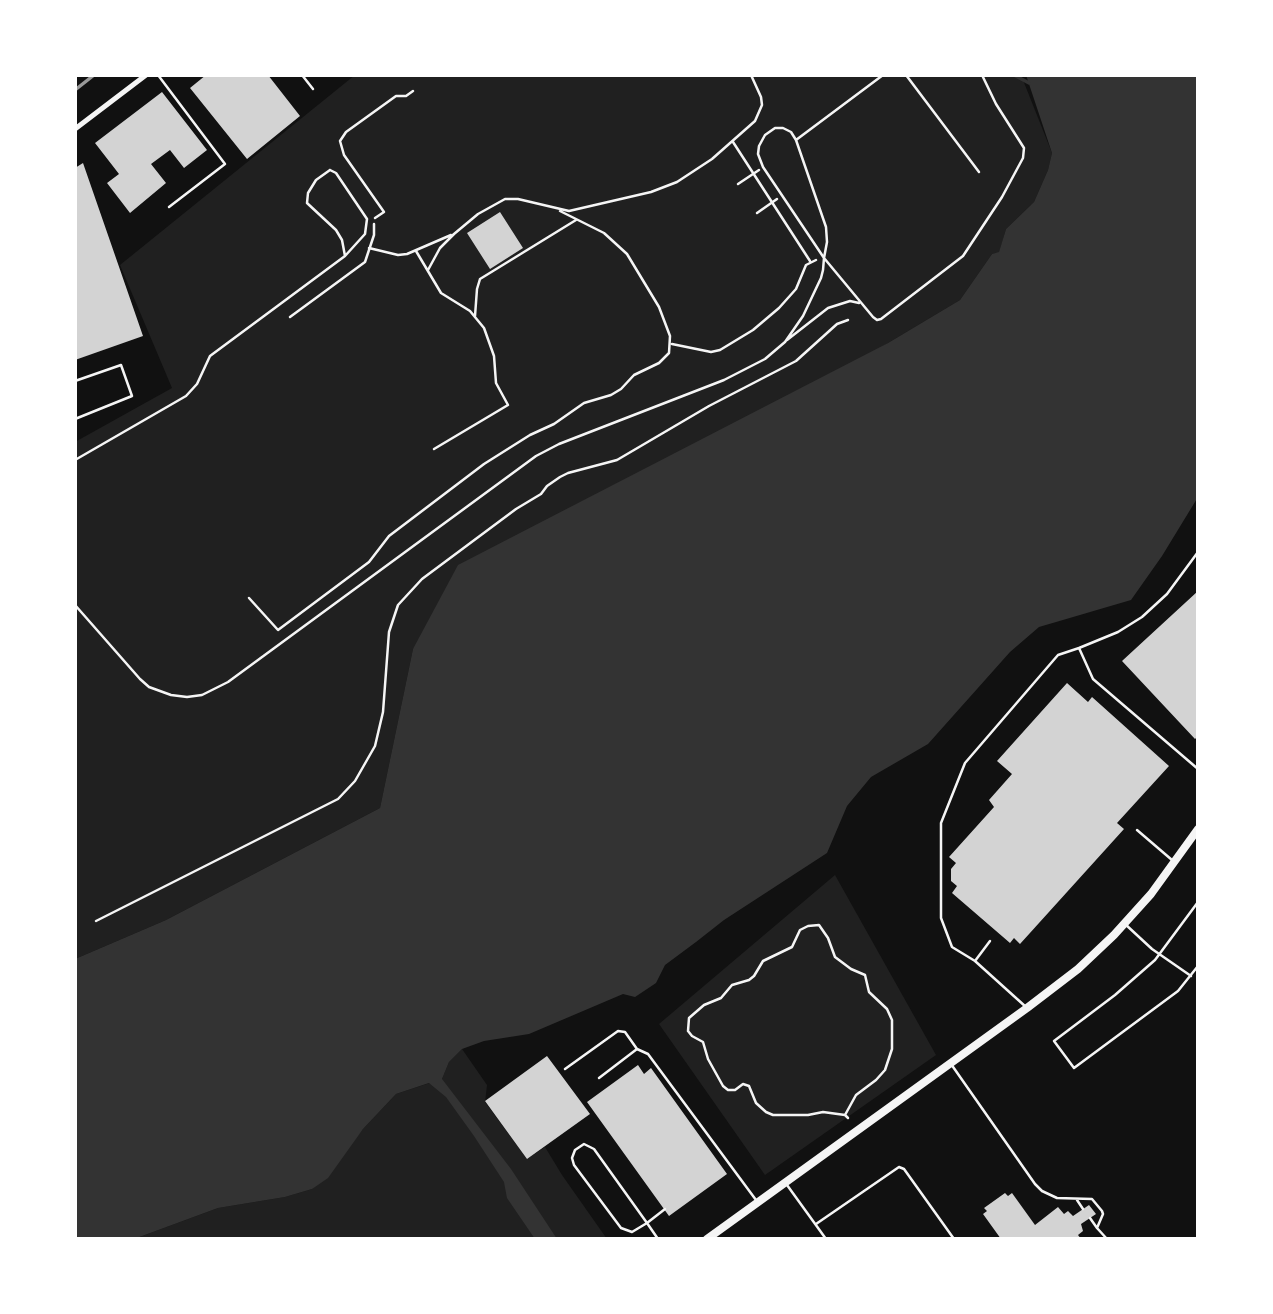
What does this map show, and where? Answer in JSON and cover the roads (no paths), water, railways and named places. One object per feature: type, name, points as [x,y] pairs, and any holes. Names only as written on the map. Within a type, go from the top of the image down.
[{"type":"main road","points":[[707,1239],[1027,1008],[1078,968],[1125,924],[1198,829]]},
{"type":"street","points":[[75,130],[146,75]]},
{"type":"lane","points":[[158,75],[225,164],[169,207]]},
{"type":"lane","points":[[302,75],[313,89]]},
{"type":"lane","points":[[796,140],[883,75]]},
{"type":"lane","points":[[785,342],[813,298],[821,278],[824,258],[826,227],[791,132],[775,128],[765,135],[758,155],[763,167],[824,258],[875,319],[879,320],[953,266],[972,245],[1023,158],[1024,148],[996,104],[982,75]]},
{"type":"lane","points":[[75,460],[187,396],[197,384],[210,356],[345,256],[365,234],[367,219],[336,173],[330,170],[316,180],[308,193],[307,203],[316,214],[337,230],[345,256]]},
{"type":"lane","points":[[75,604],[149,687],[171,695],[202,695],[228,682],[536,456],[559,444],[724,380],[765,359],[828,308],[850,301],[861,303]]},
{"type":"lane","points":[[75,381],[121,365],[132,396],[75,419]]},
{"type":"lane","points":[[1027,1008],[975,961],[951,947],[941,919],[941,823],[964,763],[1058,655],[1118,632],[1142,617],[1167,594],[1198,552]]},
{"type":"lane","points":[[1079,648],[1093,679],[1198,769]]},
{"type":"lane","points":[[1137,830],[1175,862]]},
{"type":"lane","points":[[1198,902],[1160,955],[1115,995],[1054,1041],[1074,1068],[1178,991],[1198,967]]},
{"type":"lane","points":[[1125,924],[1160,955],[1191,976]]},
{"type":"lane","points":[[975,961],[990,941]]},
{"type":"lane","points":[[565,1069],[618,1031],[625,1032],[638,1049],[648,1054],[758,1202]]},
{"type":"lane","points":[[598,1079],[638,1049]]},
{"type":"lane","points":[[950,1063],[1035,1184],[1049,1195],[1092,1199],[1102,1211],[1097,1228]]},
{"type":"lane","points":[[658,1239],[646,1223],[594,1149],[587,1145],[578,1147],[573,1154],[574,1165],[621,1228],[627,1232],[632,1232],[646,1223],[665,1209]]},
{"type":"lane","points":[[724,1169],[730,1165]]},
{"type":"lane","points":[[816,1224],[899,1167],[904,1169],[954,1239]]},
{"type":"lane","points":[[785,1182],[826,1239]]},
{"type":"lane","points":[[1076,1199],[1083,1209]]},
{"type":"lane","points":[[1090,1218],[1107,1239]]},
{"type":"waterway","points":[[1014,75],[1029,83]]},
{"type":"railway","points":[[75,90],[94,75]]}]
